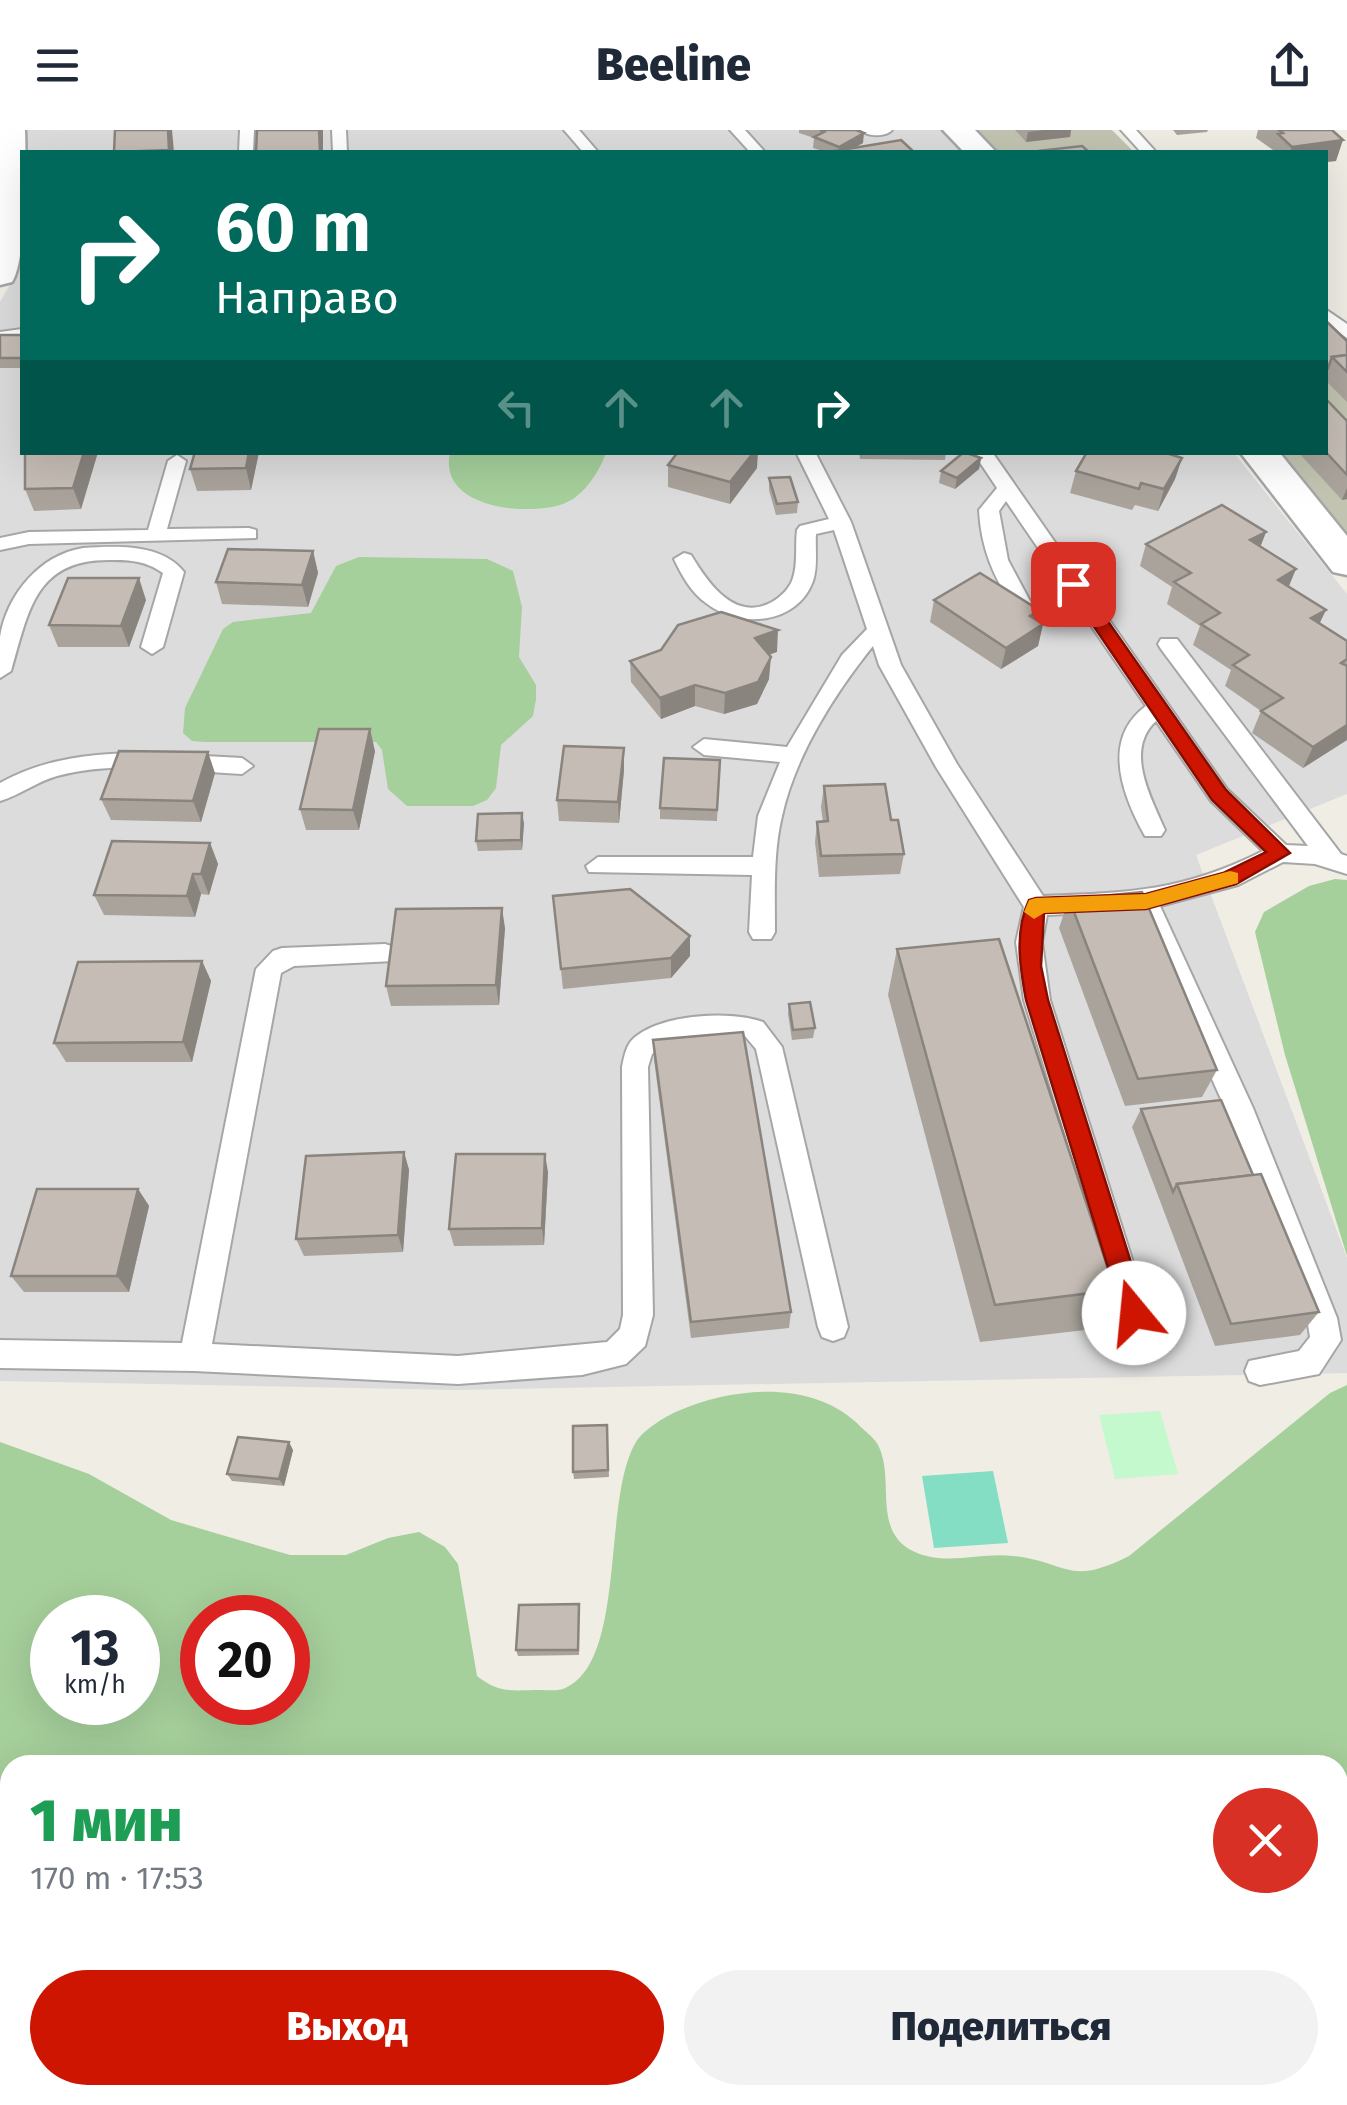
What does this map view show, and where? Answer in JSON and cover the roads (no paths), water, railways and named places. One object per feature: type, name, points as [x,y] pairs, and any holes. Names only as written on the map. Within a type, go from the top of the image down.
[{"type":"street","points":[[0,274],[12,219],[10,130]]},
{"type":"street","points":[[958,130],[979,150]]},
{"type":"street","points":[[1261,455],[1347,564]]},
{"type":"lane","points":[[571,130],[588,150]]},
{"type":"lane","points":[[737,130],[756,150]]},
{"type":"lane","points":[[868,130],[885,130]]},
{"type":"lane","points":[[1128,130],[1148,150]]},
{"type":"lane","points":[[1328,317],[1347,334]]},
{"type":"lane","points":[[807,455],[842,522],[890,664],[947,767],[1036,906],[1029,942],[1037,1000],[1134,1313]]},
{"type":"lane","points":[[984,455],[1219,795],[1280,853],[1340,863]]},
{"type":"lane","points":[[156,534],[178,461]]},
{"type":"lane","points":[[1006,488],[990,510],[991,539],[995,562],[1021,604]]},
{"type":"lane","points":[[684,559],[698,588],[721,605],[740,613],[770,612],[797,591],[806,573],[808,530],[842,522]]},
{"type":"lane","points":[[0,544],[29,538],[249,534]]},
{"type":"lane","points":[[0,671],[15,626],[37,582],[58,560],[75,555],[126,554],[162,561],[174,572],[152,646]]},
{"type":"lane","points":[[762,932],[770,812],[794,755],[856,649],[878,631]]},
{"type":"lane","points":[[1169,644],[1340,863]]},
{"type":"lane","points":[[1154,830],[1130,774],[1127,752],[1144,716],[1160,708]]},
{"type":"lane","points":[[704,747],[794,755]]},
{"type":"lane","points":[[0,792],[50,767],[94,762],[242,766]]},
{"type":"lane","points":[[1036,906],[1146,902],[1229,879],[1280,853]]},
{"type":"lane","points":[[598,866],[764,866]]},
{"type":"lane","points":[[1146,902],[1239,1108],[1322,1318],[1326,1340],[1308,1364],[1260,1371]]},
{"type":"lane","points":[[194,1357],[269,969],[282,958],[294,956],[385,954]]},
{"type":"lane","points":[[0,1354],[194,1357],[458,1370],[582,1361],[615,1354],[634,1336],[638,1315],[635,1067],[640,1048],[668,1032],[741,1024],[754,1029],[769,1048],[833,1328]]}]
